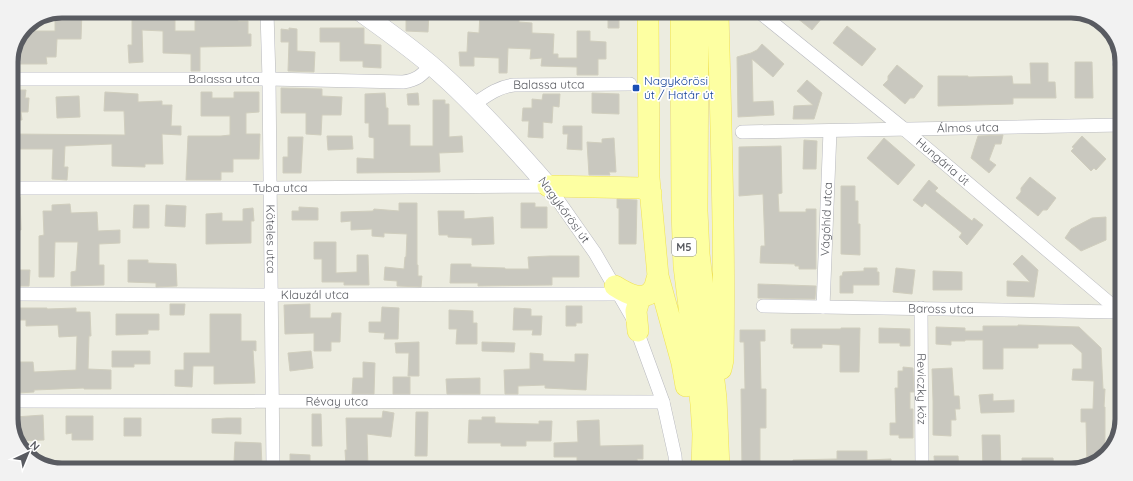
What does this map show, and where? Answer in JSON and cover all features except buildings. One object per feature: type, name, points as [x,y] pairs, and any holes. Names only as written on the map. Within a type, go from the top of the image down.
[{"type":"main road","points":[[648,18],[649,178],[658,276],[682,363],[695,431],[707,463]]},
{"type":"main road","points":[[716,398],[723,360],[724,300],[718,18]]},
{"type":"main road","name":"M5","points":[[689,23],[699,254],[716,398],[708,463]]},
{"type":"main road","name":"M5","points":[[689,23],[682,196],[684,266],[708,463]]},
{"type":"main road","points":[[548,186],[642,188],[651,193]]},
{"type":"main road","points":[[638,332],[636,311],[640,297],[653,289],[658,276]]},
{"type":"main road","points":[[617,290],[640,297]]},
{"type":"street","name":"Köteles utca","points":[[267,18],[273,463]]},
{"type":"street","name":"Nagykőrösi út","points":[[369,18],[431,65],[473,105],[548,186],[592,248],[617,290],[638,332],[663,402],[676,463]]},
{"type":"street","name":"Hungária út","points":[[765,18],[904,129],[1115,308]]},
{"type":"street","name":"Balassa utca","points":[[18,79],[269,79],[403,82],[414,80],[431,65]]},
{"type":"street","name":"Balassa utca","points":[[473,105],[493,91],[514,85],[630,84]]},
{"type":"street","name":"Álmos utca","points":[[742,132],[1115,125]]},
{"type":"street","name":"Vágóhíd utca","points":[[823,307],[830,131]]},
{"type":"street","name":"Tuba utca","points":[[18,188],[548,186]]},
{"type":"street","name":"Klauzál utca","points":[[18,294],[271,295],[617,290]]},
{"type":"street","name":"Baross utca","points":[[762,306],[1115,311]]},
{"type":"street","name":"Reviczky köz","points":[[921,308],[922,463]]},
{"type":"street","name":"Révay utca","points":[[18,401],[663,402]]},
{"type":"place","name":"Nagykőrösi út / Határ út","points":[[636,88]]}]
